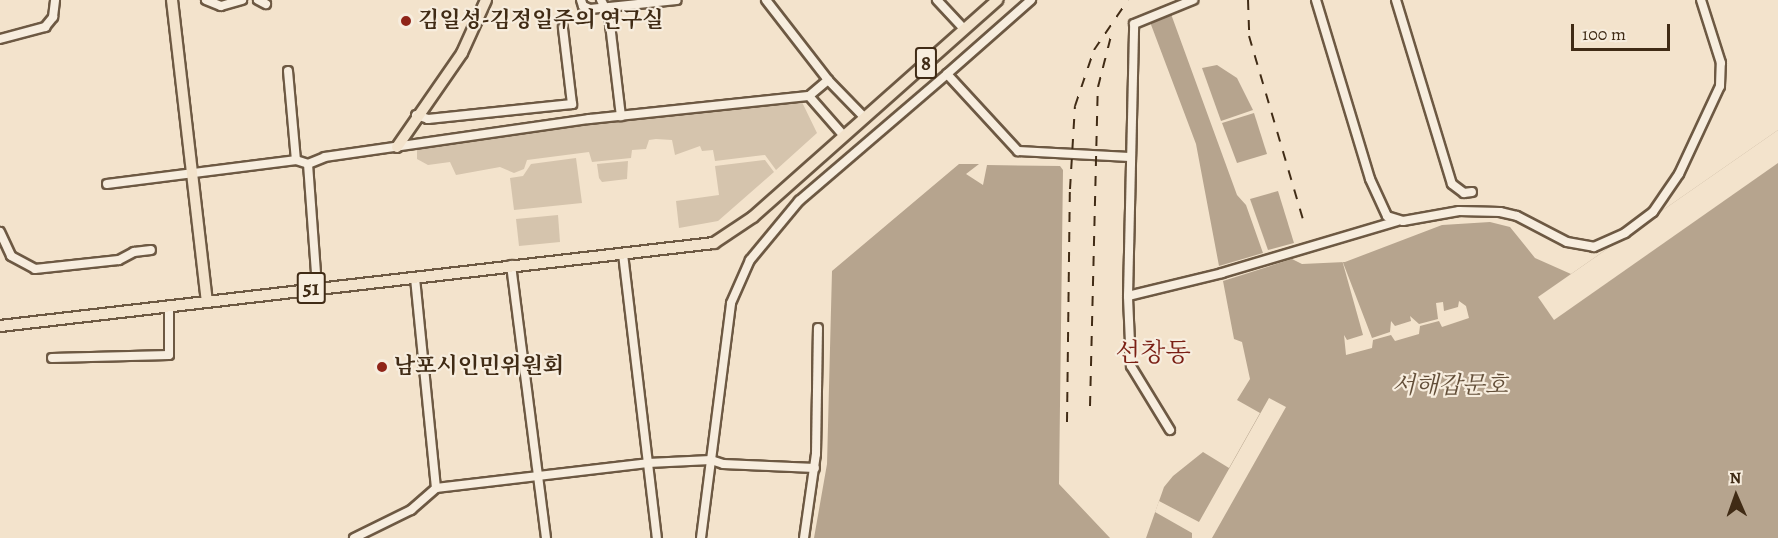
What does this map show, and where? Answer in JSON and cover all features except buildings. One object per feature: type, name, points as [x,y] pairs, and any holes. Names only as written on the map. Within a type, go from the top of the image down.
[{"type":"main road","points":[[172,0],[207,301]]},
{"type":"main road","points":[[397,147],[416,115],[462,53],[486,0]]},
{"type":"main road","name":"8","points":[[854,127],[997,0]]},
{"type":"main road","name":"51","points":[[0,326],[317,287],[416,278],[510,265],[714,243],[726,238],[854,127]]},
{"type":"street","points":[[0,39],[45,27],[53,17],[55,0]]},
{"type":"street","points":[[206,0],[221,6],[242,0]]},
{"type":"street","points":[[581,0],[583,6],[590,9],[602,3],[677,0]]},
{"type":"street","points":[[766,0],[828,80],[865,118]]},
{"type":"street","points":[[937,0],[964,29]]},
{"type":"street","points":[[701,538],[731,303],[750,260],[799,201],[1031,0]]},
{"type":"street","points":[[1170,430],[1131,366],[1128,296],[1133,28],[1136,21],[1193,0]]},
{"type":"street","points":[[1316,0],[1379,204],[1387,216],[1398,221]]},
{"type":"street","points":[[1396,0],[1452,184],[1464,193],[1472,192]]},
{"type":"street","points":[[1128,296],[1222,273],[1398,221],[1460,211],[1500,212],[1517,216],[1567,242],[1594,247],[1641,222],[1679,174],[1722,79],[1719,54],[1701,0]]},
{"type":"street","points":[[602,3],[609,16],[621,116]]},
{"type":"street","points":[[416,115],[428,119],[572,104],[563,28]]},
{"type":"street","points":[[288,71],[296,160]]},
{"type":"street","points":[[947,74],[1018,151],[1130,157]]},
{"type":"street","points":[[317,287],[308,164],[313,159],[621,116],[809,96],[828,80]]},
{"type":"street","points":[[809,96],[844,136]]},
{"type":"street","points":[[107,184],[296,160],[308,164]]},
{"type":"street","points":[[0,232],[11,256],[35,269],[118,260],[134,252],[151,250]]},
{"type":"street","points":[[622,254],[657,538]]},
{"type":"street","points":[[510,265],[546,538]]},
{"type":"street","points":[[416,278],[436,488]]},
{"type":"street","points":[[52,358],[170,355],[169,306]]},
{"type":"street","points":[[804,538],[815,468],[818,328]]},
{"type":"street","points":[[354,538],[391,522],[436,488],[648,463],[711,460],[733,465],[815,468]]},
{"type":"shaded area","points":[[800,98],[817,133],[776,170],[765,155],[715,161],[713,150],[702,151],[700,146],[675,155],[672,140],[656,139],[649,140],[646,149],[632,150],[631,158],[592,162],[589,152],[527,160],[524,169],[514,173],[500,167],[456,175],[450,162],[428,165],[417,159],[417,147],[589,122]]},
{"type":"shaded area","points":[[576,158],[582,203],[514,210],[510,178],[523,176],[531,164]]},
{"type":"shaded area","points":[[765,160],[774,172],[718,221],[679,228],[676,201],[719,195],[715,166]]},
{"type":"shaded area","points":[[628,161],[627,179],[602,182],[599,178],[597,164]]},
{"type":"shaded area","points":[[558,215],[560,242],[519,246],[516,219]]},
{"type":"water","points":[[1171,14],[1237,195],[1246,205],[1263,253],[1219,266],[1196,144],[1150,22]]},
{"type":"water","points":[[1217,65],[1237,78],[1253,110],[1221,121],[1202,68]]},
{"type":"water","points":[[1254,113],[1267,154],[1237,163],[1222,123]]},
{"type":"water","name":"서해갑문호","points":[[1778,130],[1778,538],[1146,538],[1164,487],[1173,476],[1203,452],[1229,468],[1260,413],[1237,400],[1250,379],[1242,342],[1234,339],[1223,281],[1292,259],[1302,264],[1345,262],[1442,225],[1490,222],[1510,227],[1535,258],[1571,274]]},
{"type":"water","points":[[959,164],[979,164],[966,174],[983,185],[987,165],[1060,166],[1063,170],[1059,484],[1110,538],[814,538],[827,464],[832,271]]},
{"type":"water","points":[[1278,191],[1294,243],[1268,250],[1250,199]]},
{"type":"pier","points":[[1778,130],[1778,163],[1554,320],[1538,297]]},
{"type":"pier","points":[[1342,260],[1372,338],[1390,332],[1391,321],[1395,326],[1411,321],[1410,316],[1419,324],[1438,319],[1436,303],[1443,302],[1444,311],[1458,307],[1459,301],[1466,306],[1469,318],[1442,327],[1439,321],[1420,326],[1419,334],[1395,341],[1391,335],[1373,340],[1372,348],[1346,355],[1344,335],[1347,340],[1363,335]]},
{"type":"pier","points":[[1269,398],[1286,407],[1212,538],[1192,538],[1192,533],[1155,512],[1159,501],[1199,522]]},
{"type":"railway","points":[[1067,422],[1070,189],[1075,106],[1094,50],[1128,0]]},
{"type":"railway","points":[[1248,0],[1249,36],[1303,219]]},
{"type":"railway","points":[[1090,406],[1098,87],[1112,32]]},
{"type":"place","name":"김일성-김정일주의 연구실","points":[[406,21]]},
{"type":"place","name":"남포시인민위원회","points":[[382,367]]},
{"type":"district","name":"선창동","points":[[1153,353]]}]
